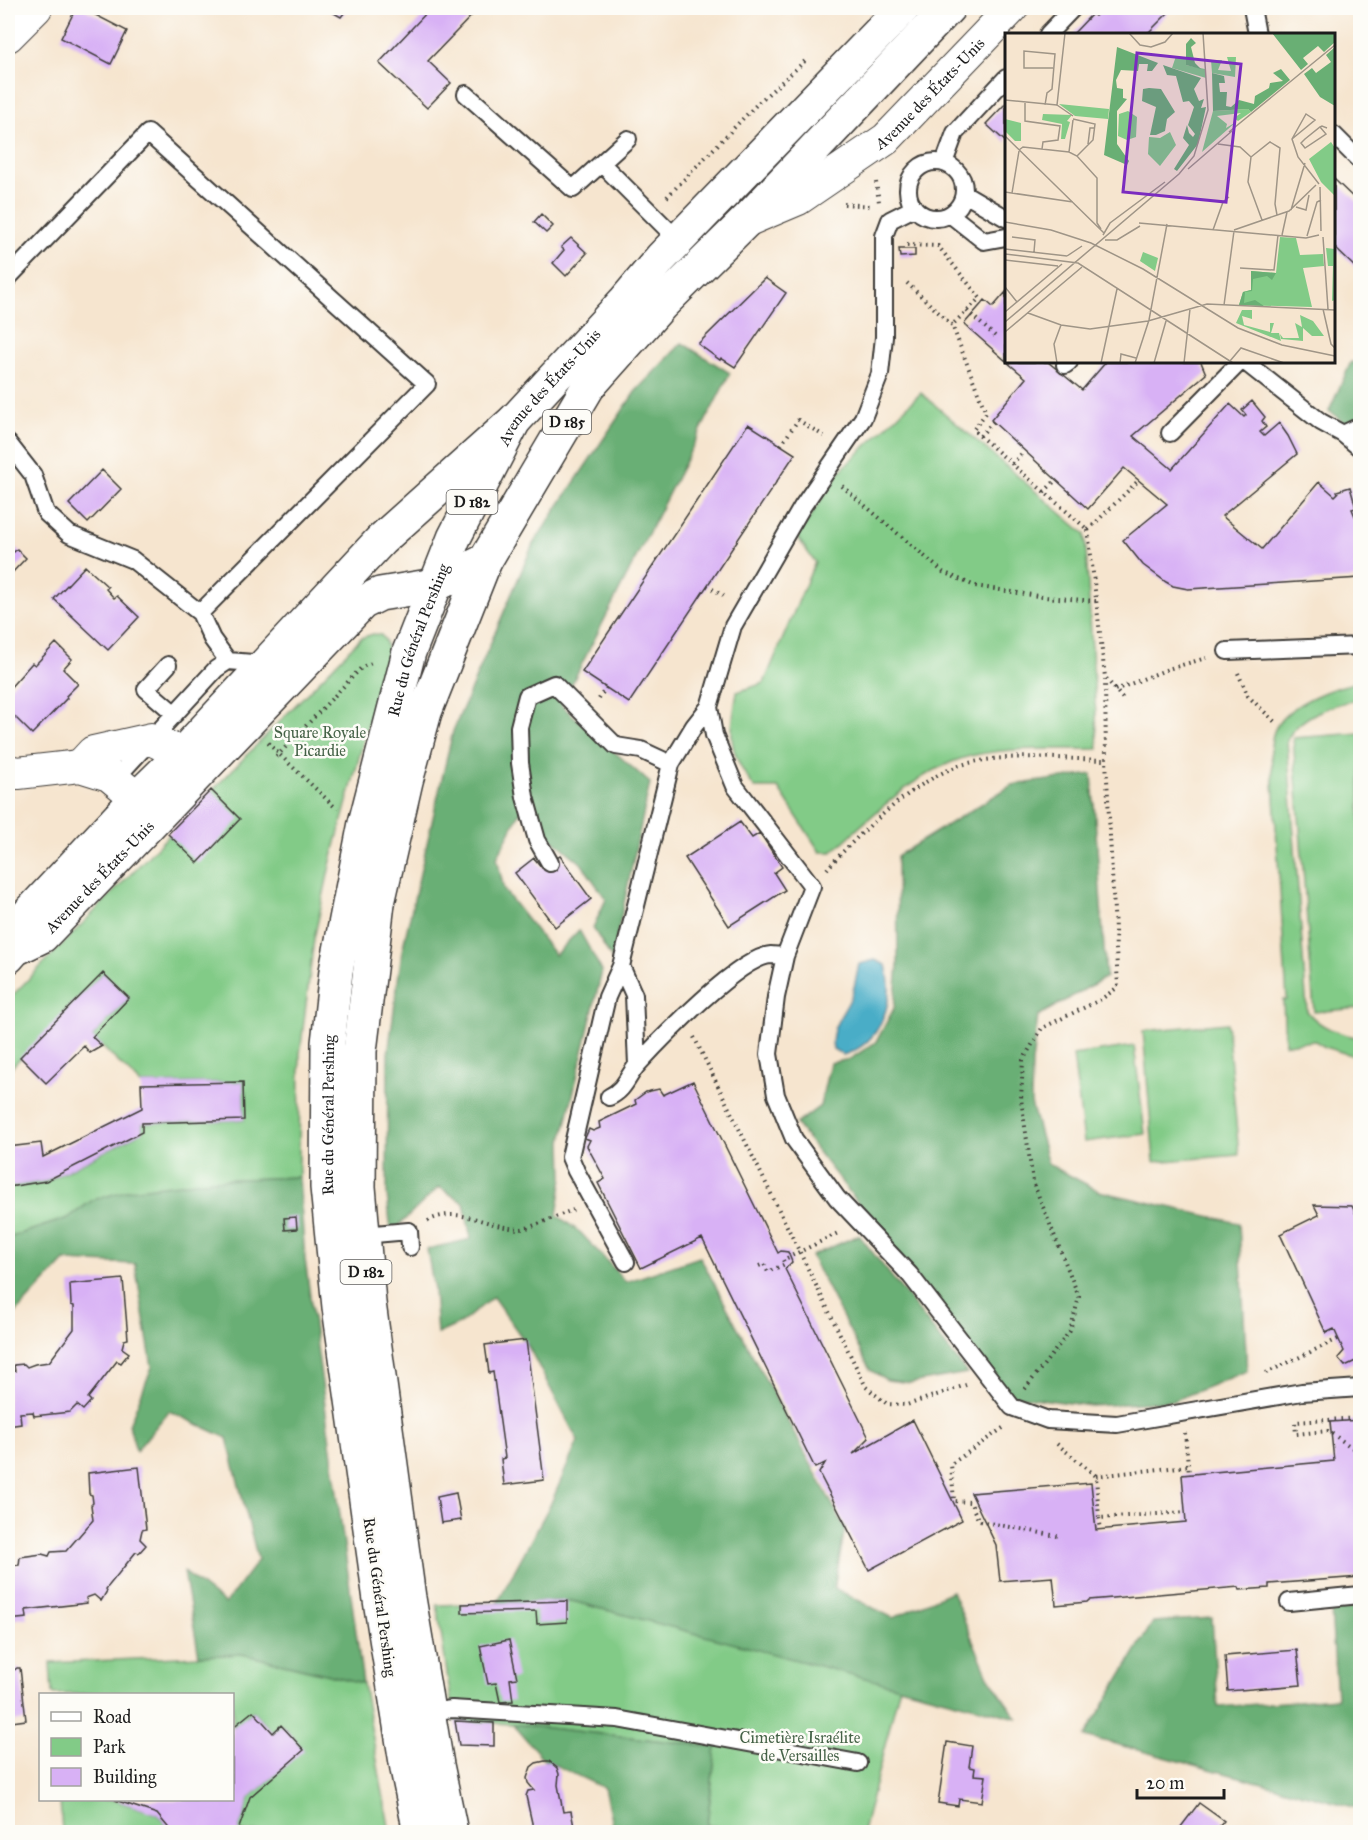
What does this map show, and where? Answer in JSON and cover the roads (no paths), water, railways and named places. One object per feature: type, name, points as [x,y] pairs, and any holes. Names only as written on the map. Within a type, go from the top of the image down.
[{"type":"main road","name":"Avenue des États-Unis","points":[[11,953],[18,925],[125,789],[182,754],[381,540],[514,421],[678,240],[903,8]]},
{"type":"main road","name":"Avenue des États-Unis","points":[[11,953],[42,936],[362,603],[380,594],[435,585],[484,561],[588,387],[661,305],[746,220],[948,8]]},
{"type":"main road","name":"Rue du Général Pershing","points":[[420,1833],[407,1769],[381,1607],[339,1307],[327,1187],[328,1043],[336,971],[365,823],[409,652],[454,538],[514,421]]},
{"type":"main road","name":"Rue du Général Pershing","points":[[451,1833],[437,1765],[407,1586],[369,1303],[359,1187],[360,1051],[378,903],[406,781],[425,712],[484,561]]},
{"type":"main road","points":[[178,795],[182,754]]},
{"type":"main road","name":"Avenue des États-Unis","points":[[125,789],[178,795]]},
{"type":"street","points":[[8,36],[36,8]]},
{"type":"street","name":"Avenue des États-Unis","points":[[746,220],[798,199],[886,139],[1012,8]]},
{"type":"street","points":[[80,766],[93,752],[151,739],[182,754]]},
{"type":"street","points":[[8,771],[18,773],[80,766],[108,775],[125,789]]},
{"type":"lane","points":[[1049,33],[1073,8]]},
{"type":"lane","points":[[1252,8],[1257,33]]},
{"type":"lane","points":[[944,163],[955,133],[1005,79]]},
{"type":"lane","points":[[466,94],[573,189],[628,139]]},
{"type":"lane","points":[[8,278],[148,133],[427,384],[200,613]]},
{"type":"lane","points":[[1335,136],[1360,161]]},
{"type":"lane","points":[[932,162],[944,163],[953,167],[960,175],[964,184],[964,194],[957,210],[951,215],[941,219],[931,218],[921,215],[914,208],[909,197],[908,185],[913,175],[921,167],[932,162]]},
{"type":"lane","points":[[602,164],[678,240]]},
{"type":"lane","points":[[964,194],[1005,217]]},
{"type":"lane","points":[[626,1262],[570,1157],[607,997],[621,966],[671,764],[694,726],[709,707],[733,626],[802,507],[863,418],[880,374],[884,337],[884,240],[890,220],[914,208]]},
{"type":"lane","points":[[951,215],[984,241],[1005,237]]},
{"type":"lane","points":[[1170,433],[1239,363]]},
{"type":"lane","points":[[1246,363],[1321,422],[1343,434],[1360,448]]},
{"type":"lane","points":[[1343,434],[1360,426]]},
{"type":"lane","points":[[8,443],[33,475],[46,513],[69,534],[133,560],[200,613],[212,639],[228,661]]},
{"type":"lane","points":[[1227,651],[1360,646]]},
{"type":"lane","points":[[125,789],[151,739],[216,669],[228,661],[266,664]]},
{"type":"lane","points":[[168,665],[146,689],[174,714]]},
{"type":"lane","points":[[550,863],[537,840],[525,797],[520,763],[519,727],[527,696],[554,684],[616,746],[640,750],[671,764]]},
{"type":"lane","points":[[709,707],[714,735],[735,786],[812,886],[785,956],[776,997],[769,1054],[776,1095],[794,1138],[837,1198],[910,1275],[987,1378],[1012,1407],[1048,1420],[1117,1424],[1302,1392],[1360,1388]]},
{"type":"lane","points":[[609,1096],[620,1092],[637,1065],[707,995],[750,963],[770,955],[785,956]]},
{"type":"lane","points":[[621,966],[634,995],[637,1065]]},
{"type":"lane","points":[[363,1235],[409,1239]]},
{"type":"lane","points":[[1289,1602],[1360,1595]]},
{"type":"lane","points":[[428,1712],[452,1709],[618,1719],[858,1763]]},
{"type":"water","points":[[875,960],[886,965],[889,979],[887,1006],[876,1031],[856,1049],[843,1055],[833,1049],[834,1029],[851,997],[859,964]]},
{"type":"park label","name":"Square Royale Picardie","points":[[320,741]]},
{"type":"park label","name":"Cimetière Israélite de Versailles","points":[[800,1746]]}]
